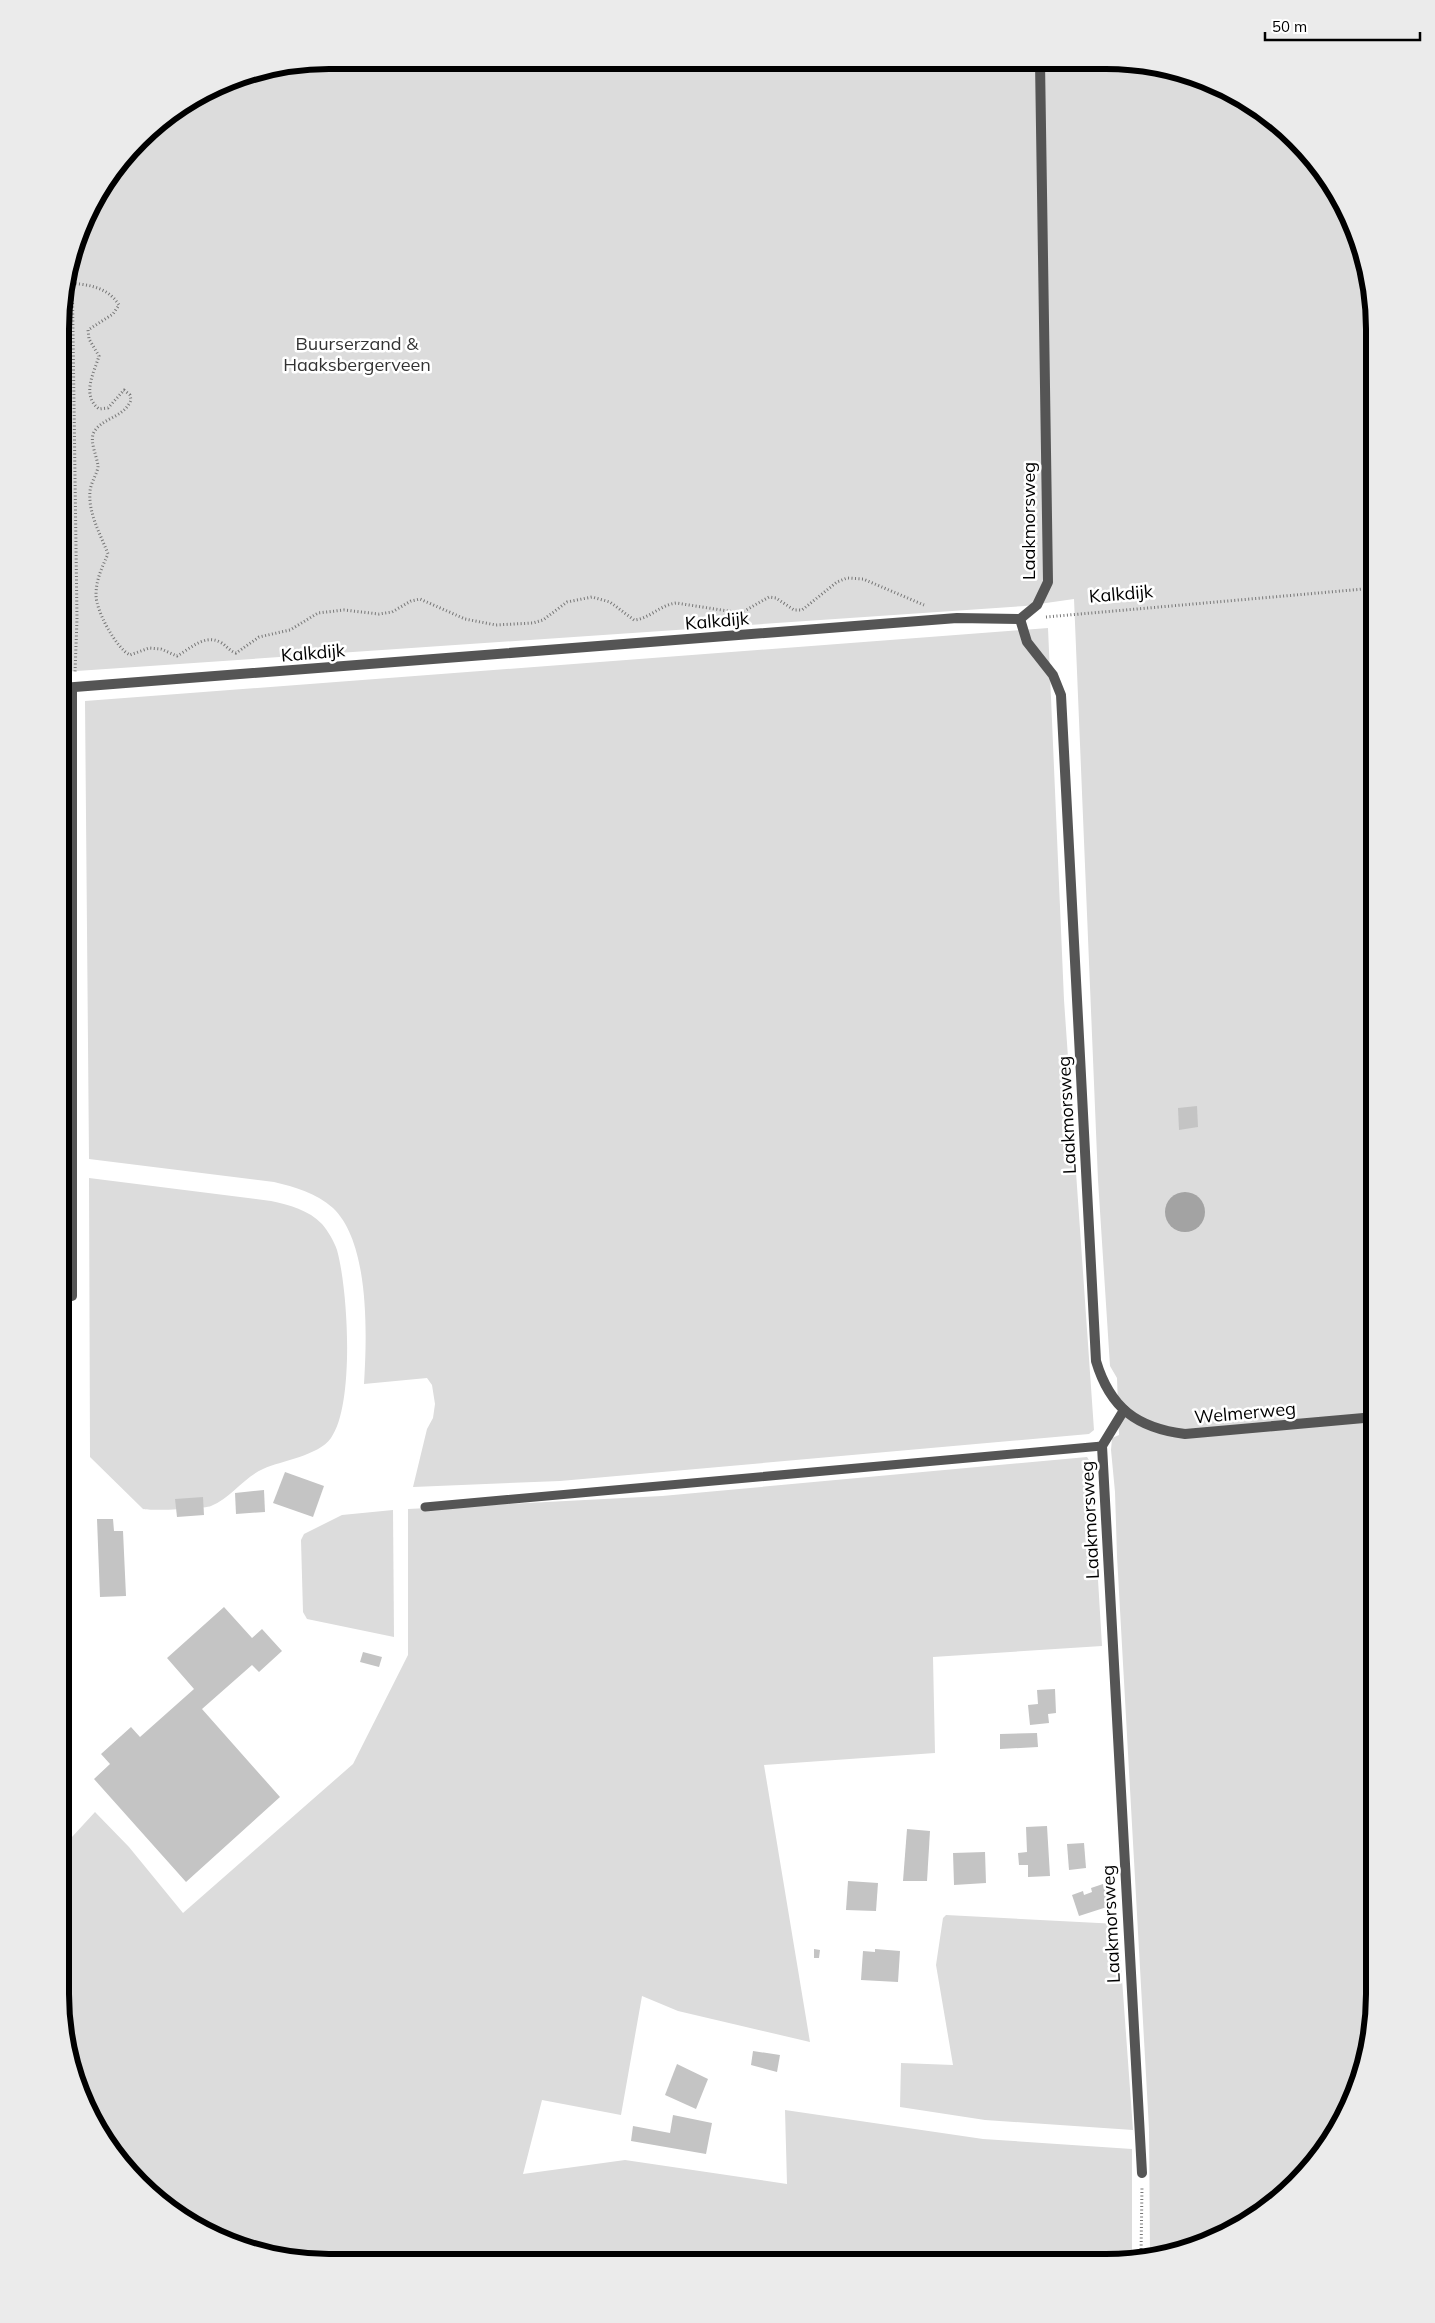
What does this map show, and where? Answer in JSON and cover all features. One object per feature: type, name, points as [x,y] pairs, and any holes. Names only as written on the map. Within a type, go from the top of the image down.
[{"type":"street","name":"Laakmorsweg","points":[[1040,69],[1048,582],[1037,605],[1020,620],[1027,642],[1053,675],[1061,695],[1096,1361],[1110,1396],[1124,1410],[1102,1446],[1142,2173]]},
{"type":"street","name":"Kalkdijk","points":[[69,688],[957,618],[1020,620]]},
{"type":"street","points":[[69,931],[72,1296]]},
{"type":"street","name":"Welmerweg","points":[[1124,1410],[1142,1423],[1160,1431],[1185,1434],[1366,1417]]},
{"type":"lane","points":[[425,1507],[1102,1446]]},
{"type":"path","points":[[73,283],[102,290],[114,298],[119,305],[113,314],[88,330],[89,339],[99,356],[91,379],[90,396],[92,402],[100,408],[108,408],[124,390],[130,395],[132,400],[123,413],[95,430],[92,437],[98,466],[97,471],[92,477],[90,500],[91,511],[108,554],[97,583],[97,606],[118,646],[130,655],[149,648],[161,649],[176,656],[201,641],[210,640],[220,642],[236,653],[259,637],[290,630],[318,613],[344,610],[379,614],[392,612],[410,601],[420,600],[465,619],[496,625],[533,623],[543,620],[568,602],[592,597],[610,602],[634,620],[640,620],[665,604],[676,603],[741,613],[769,597],[776,598],[794,610],[802,610],[837,582],[847,578],[863,579],[931,608]]},
{"type":"path","points":[[69,683],[77,665],[72,288]]},
{"type":"path","name":"Kalkdijk","points":[[1020,620],[1366,589]]},
{"type":"path","points":[[1141,2252],[1142,2173]]},
{"type":"green space","name":"Buurserzand & Haaksbergerveen","points":[[311,69],[1124,69],[1141,71],[1174,78],[1206,89],[1251,112],[1265,122],[1313,170],[1339,213],[1357,261],[1366,311],[1366,2012],[1357,2062],[1346,2094],[1323,2139],[1302,2166],[1278,2190],[1251,2211],[1206,2234],[1174,2245],[1150,2250],[1149,2129],[1115,1492],[1111,1450],[1112,1438],[1119,1435],[1117,1378],[1110,1366],[1098,1180],[1074,599],[1025,606],[69,672],[69,311],[78,261],[89,229],[104,198],[122,170],[170,122],[198,104],[229,89],[261,78]]},
{"type":"green space","points":[[1048,628],[1064,1000],[1094,1430],[1089,1434],[560,1481],[413,1487],[427,1429],[433,1418],[435,1404],[432,1385],[427,1378],[364,1384],[366,1341],[364,1291],[360,1266],[354,1244],[345,1224],[333,1208],[312,1194],[274,1182],[89,1159],[85,701]]},
{"type":"green space","points":[[89,1178],[271,1201],[292,1206],[311,1215],[322,1224],[336,1247],[341,1268],[347,1346],[344,1400],[339,1422],[331,1438],[325,1444],[300,1457],[263,1469],[249,1477],[225,1498],[211,1506],[188,1509],[143,1509],[90,1457]]},
{"type":"green space","points":[[1087,1457],[1091,1463],[1102,1646],[933,1657],[935,1753],[764,1765],[810,2042],[678,2011],[642,1996],[621,2115],[542,2100],[523,2174],[625,2160],[787,2184],[785,2110],[983,2139],[1132,2149],[1132,2253],[311,2254],[278,2249],[245,2240],[213,2227],[184,2211],[157,2190],[133,2166],[112,2139],[96,2110],[83,2078],[71,2029],[69,2012],[69,1840],[95,1812],[129,1847],[183,1913],[353,1764],[408,1655],[408,1509],[662,1496]]},
{"type":"green space","points":[[393,1510],[394,1637],[307,1619],[303,1612],[301,1540],[304,1534],[342,1515]]},
{"type":"green space","points":[[946,1915],[1118,1924],[1133,2130],[985,2120],[900,2107],[901,2063],[953,2065],[936,1965],[943,1918]]},
{"type":"shaded area","points":[[1189,1192],[1196,1195],[1202,1201],[1205,1212],[1204,1220],[1196,1229],[1189,1232],[1181,1232],[1174,1229],[1166,1220],[1165,1208],[1168,1201],[1177,1193]]},
{"type":"building","points":[[1197,1106],[1198,1127],[1179,1130],[1178,1108]]},
{"type":"building","points":[[285,1472],[324,1486],[313,1517],[273,1503]]},
{"type":"building","points":[[264,1490],[265,1512],[236,1514],[235,1493]]},
{"type":"building","points":[[203,1497],[204,1515],[177,1517],[175,1499]]},
{"type":"building","points":[[97,1519],[113,1519],[114,1531],[123,1531],[126,1596],[100,1597]]},
{"type":"building","points":[[224,1607],[252,1638],[262,1629],[282,1651],[259,1672],[252,1665],[202,1709],[280,1797],[186,1882],[94,1779],[110,1764],[101,1754],[131,1727],[140,1737],[194,1689],[167,1658]]},
{"type":"building","points":[[363,1652],[382,1657],[379,1667],[360,1662]]},
{"type":"building","points":[[1055,1689],[1056,1713],[1048,1714],[1049,1723],[1030,1725],[1028,1705],[1038,1704],[1037,1690]]},
{"type":"building","points":[[1037,1733],[1038,1747],[1000,1749],[1000,1734]]},
{"type":"building","points":[[1047,1826],[1050,1876],[1028,1877],[1028,1865],[1019,1865],[1018,1853],[1027,1852],[1026,1827]]},
{"type":"building","points":[[907,1829],[930,1831],[927,1881],[903,1881]]},
{"type":"building","points":[[1084,1843],[1086,1868],[1069,1870],[1067,1844]]},
{"type":"building","points":[[985,1852],[986,1883],[954,1885],[953,1853]]},
{"type":"building","points":[[848,1881],[878,1883],[876,1911],[846,1910]]},
{"type":"building","points":[[1103,1884],[1110,1906],[1079,1916],[1072,1895],[1083,1891],[1084,1895],[1092,1892],[1091,1888]]},
{"type":"building","points":[[814,1949],[820,1950],[819,1958],[814,1958]]},
{"type":"building","points":[[875,1949],[900,1951],[898,1982],[861,1980],[863,1951],[875,1952]]},
{"type":"building","points":[[753,2051],[780,2055],[777,2072],[751,2065]]},
{"type":"building","points":[[677,2064],[708,2079],[696,2109],[665,2095]]},
{"type":"building","points":[[673,2115],[712,2123],[706,2154],[631,2141],[633,2126],[670,2133]]}]
